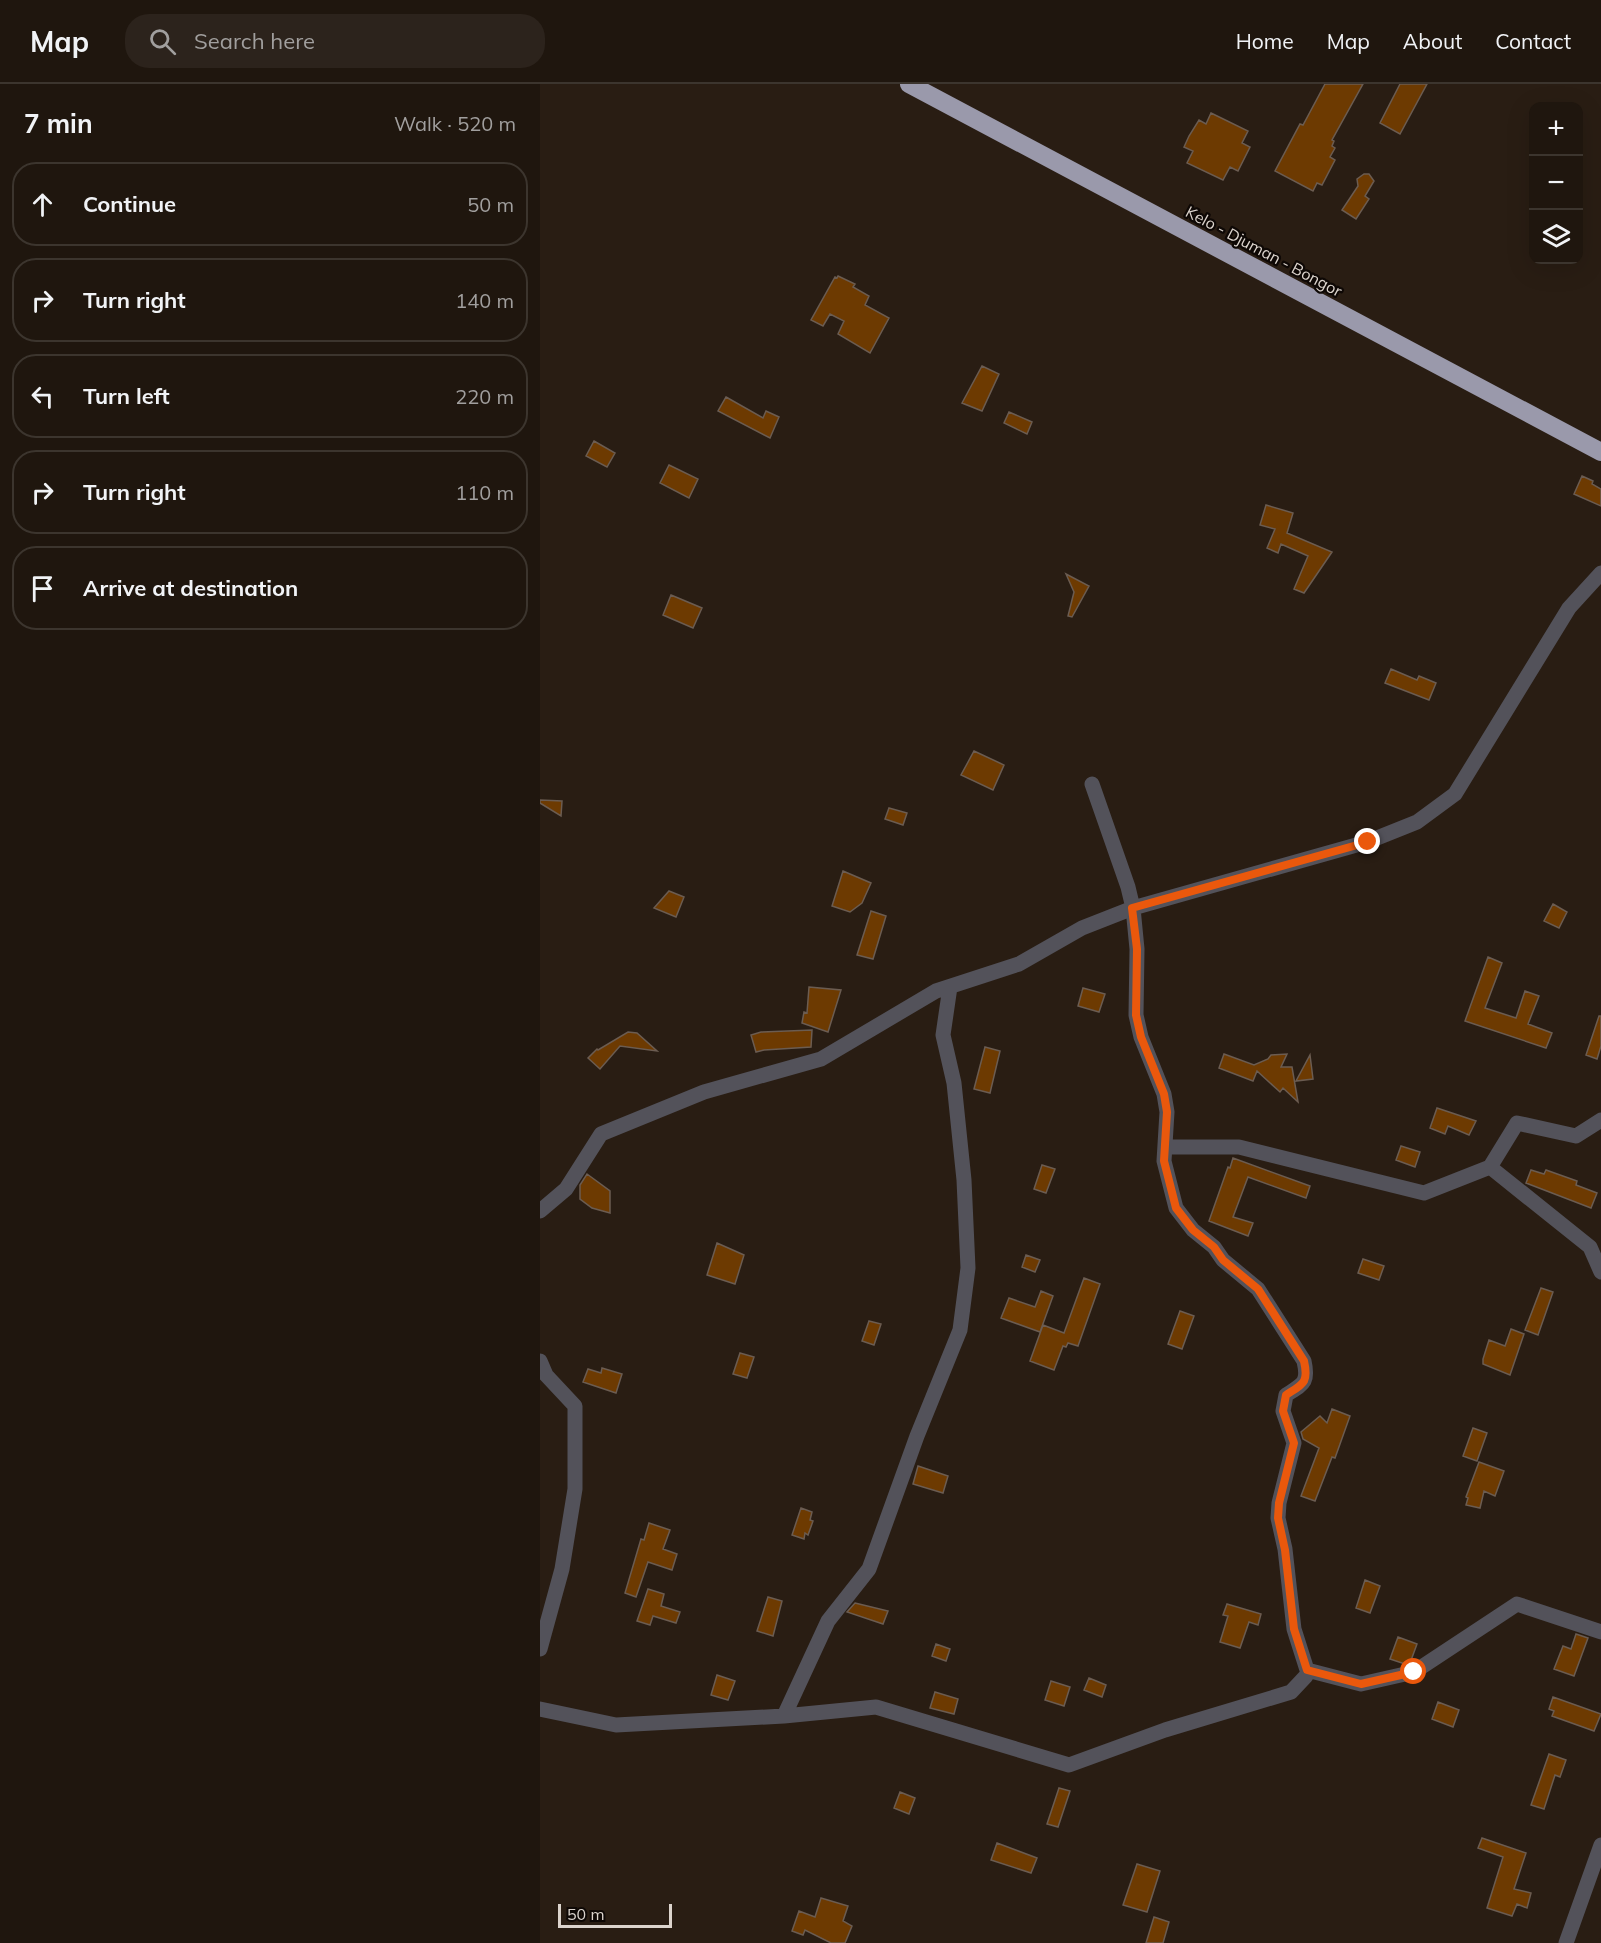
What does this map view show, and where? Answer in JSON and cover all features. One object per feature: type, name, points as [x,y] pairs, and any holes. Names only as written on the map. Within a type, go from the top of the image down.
[{"type":"highway","name":"Kelo - Djuman - Bongor","points":[[909,84],[1601,453]]},
{"type":"street","points":[[540,1211],[566,1189],[601,1134],[704,1092],[821,1059],[936,991],[1019,964],[1082,928],[1132,908],[1368,842],[1417,822],[1455,794],[1569,608],[1601,573]]},
{"type":"street","points":[[1092,784],[1128,887],[1137,949],[1136,1015],[1141,1037],[1164,1094],[1167,1112],[1164,1161],[1176,1208],[1193,1230],[1214,1247],[1223,1260],[1258,1289],[1304,1361],[1307,1375],[1303,1384],[1286,1395],[1283,1411],[1294,1443],[1279,1503],[1278,1518],[1285,1550],[1294,1629],[1307,1670],[1361,1684],[1414,1672],[1517,1604],[1601,1632]]},
{"type":"street","points":[[784,1716],[828,1621],[869,1569],[917,1436],[960,1330],[968,1268],[964,1180],[954,1083],[943,1035],[950,987]]},
{"type":"street","points":[[1165,1147],[1239,1147],[1424,1193],[1490,1167],[1517,1123],[1576,1136],[1601,1120]]},
{"type":"street","points":[[1490,1167],[1590,1247],[1601,1272]]},
{"type":"street","points":[[540,1361],[546,1375],[575,1406],[576,1465],[576,1489],[562,1569],[540,1649]]},
{"type":"street","points":[[540,1709],[616,1725],[784,1716],[876,1707],[1069,1765],[1164,1730],[1291,1692],[1306,1676]]},
{"type":"street","points":[[1566,1943],[1601,1845]]},
{"type":"building","points":[[1325,84],[1363,84],[1332,140],[1334,141],[1332,146],[1335,148],[1330,157],[1335,160],[1322,185],[1317,183],[1313,191],[1275,171]]},
{"type":"building","points":[[1400,84],[1427,84],[1400,134],[1380,123]]},
{"type":"building","points":[[1211,113],[1248,131],[1242,143],[1250,147],[1238,171],[1230,167],[1223,180],[1187,163],[1193,151],[1184,147],[1199,120],[1206,124]]},
{"type":"building","points":[[1364,174],[1369,174],[1374,181],[1365,196],[1369,199],[1356,219],[1342,210],[1358,186],[1357,179]]},
{"type":"building","points":[[838,276],[855,284],[853,287],[869,296],[865,305],[889,318],[870,353],[838,334],[844,321],[830,314],[823,326],[811,320],[835,277]]},
{"type":"building","points":[[982,366],[999,374],[982,411],[962,403]]},
{"type":"building","points":[[726,397],[763,418],[766,411],[779,417],[770,438],[718,411]]},
{"type":"building","points":[[1009,412],[1032,422],[1027,434],[1004,423]]},
{"type":"building","points":[[594,441],[615,453],[607,467],[586,456]]},
{"type":"building","points":[[669,465],[698,479],[689,498],[660,483]]},
{"type":"building","points":[[1582,476],[1593,481],[1592,484],[1601,489],[1601,506],[1574,494]]},
{"type":"building","points":[[1266,505],[1293,513],[1287,533],[1332,552],[1304,593],[1294,589],[1308,556],[1281,544],[1278,553],[1267,548],[1275,529],[1260,525]]},
{"type":"building","points":[[1066,574],[1089,586],[1072,617],[1068,616],[1074,592]]},
{"type":"building","points":[[671,595],[702,608],[693,628],[663,615]]},
{"type":"building","points":[[1391,669],[1417,680],[1419,676],[1436,683],[1429,700],[1385,683]]},
{"type":"building","points":[[974,751],[1004,765],[993,790],[961,775]]},
{"type":"building","points":[[540,800],[562,801],[561,816],[540,803]]},
{"type":"building","points":[[889,808],[907,813],[903,825],[885,819]]},
{"type":"building","points":[[843,871],[871,883],[862,903],[850,912],[832,906]]},
{"type":"building","points":[[669,891],[684,897],[676,917],[654,908]]},
{"type":"building","points":[[1553,904],[1567,912],[1559,928],[1544,921]]},
{"type":"building","points":[[871,911],[886,916],[873,959],[857,955]]},
{"type":"building","points":[[1488,957],[1502,963],[1485,1008],[1516,1018],[1525,991],[1539,996],[1528,1024],[1552,1033],[1546,1048],[1465,1021]]},
{"type":"building","points":[[809,987],[841,990],[828,1032],[802,1023],[804,1012],[807,1013]]},
{"type":"building","points":[[1083,988],[1105,994],[1099,1012],[1078,1006]]},
{"type":"building","points":[[1599,1016],[1601,1016],[1601,1046],[1597,1059],[1586,1055]]},
{"type":"building","points":[[812,1030],[811,1047],[756,1052],[751,1035],[761,1032]]},
{"type":"building","points":[[628,1032],[637,1033],[657,1051],[620,1046],[600,1069],[588,1058],[597,1049]]},
{"type":"building","points":[[985,1047],[1000,1051],[990,1093],[974,1089]]},
{"type":"building","points":[[1224,1054],[1254,1065],[1268,1059],[1271,1055],[1287,1054],[1281,1067],[1292,1067],[1298,1102],[1283,1088],[1280,1092],[1257,1071],[1253,1081],[1219,1068]]},
{"type":"building","points":[[1310,1055],[1313,1079],[1296,1081]]},
{"type":"building","points":[[1437,1108],[1476,1121],[1469,1135],[1448,1126],[1445,1134],[1430,1128]]},
{"type":"building","points":[[1401,1146],[1420,1152],[1415,1167],[1396,1160]]},
{"type":"building","points":[[1233,1158],[1310,1186],[1306,1198],[1248,1177],[1233,1217],[1253,1223],[1248,1236],[1209,1221]]},
{"type":"building","points":[[1042,1165],[1055,1169],[1046,1193],[1034,1189]]},
{"type":"building","points":[[1531,1170],[1544,1174],[1546,1170],[1577,1181],[1576,1185],[1597,1193],[1591,1208],[1526,1183]]},
{"type":"building","points":[[587,1174],[610,1191],[610,1213],[592,1208],[580,1199],[580,1185]]},
{"type":"building","points":[[717,1243],[744,1255],[735,1284],[707,1275]]},
{"type":"building","points":[[1026,1255],[1040,1260],[1035,1272],[1022,1267]]},
{"type":"building","points":[[1363,1259],[1384,1266],[1379,1280],[1358,1273]]},
{"type":"building","points":[[1084,1278],[1100,1284],[1078,1346],[1068,1343],[1066,1347],[1063,1346],[1054,1370],[1030,1361],[1043,1325],[1064,1333]]},
{"type":"building","points":[[1541,1288],[1553,1292],[1538,1335],[1525,1330]]},
{"type":"building","points":[[1041,1291],[1053,1296],[1040,1332],[1001,1318],[1009,1298],[1035,1307]]},
{"type":"building","points":[[1180,1311],[1194,1316],[1182,1349],[1168,1344]]},
{"type":"building","points":[[869,1321],[881,1324],[874,1345],[862,1341]]},
{"type":"building","points":[[1511,1329],[1524,1334],[1510,1375],[1483,1364],[1483,1359],[1489,1340],[1505,1346]]},
{"type":"building","points":[[740,1353],[754,1357],[747,1378],[733,1374]]},
{"type":"building","points":[[602,1368],[622,1374],[616,1393],[583,1382],[588,1369],[601,1373]]},
{"type":"building","points":[[1332,1409],[1350,1416],[1335,1458],[1332,1457],[1315,1501],[1301,1496],[1319,1448],[1303,1439],[1301,1432],[1320,1416],[1327,1423]]},
{"type":"building","points":[[1473,1428],[1487,1433],[1477,1461],[1463,1456]]},
{"type":"building","points":[[1479,1462],[1504,1471],[1495,1496],[1484,1491],[1480,1508],[1466,1505],[1468,1498],[1466,1497]]},
{"type":"building","points":[[918,1466],[948,1476],[943,1493],[913,1484]]},
{"type":"building","points":[[801,1508],[812,1512],[810,1520],[813,1521],[804,1539],[792,1535]]},
{"type":"building","points":[[649,1523],[670,1530],[663,1549],[677,1554],[672,1570],[648,1562],[636,1597],[625,1593],[641,1539],[644,1540]]},
{"type":"building","points":[[1365,1580],[1380,1586],[1370,1613],[1356,1608]]},
{"type":"building","points":[[648,1589],[664,1594],[661,1606],[680,1612],[676,1623],[653,1616],[650,1625],[637,1621]]},
{"type":"building","points":[[768,1597],[782,1601],[773,1636],[757,1631]]},
{"type":"building","points":[[855,1603],[888,1611],[883,1624],[847,1612]]},
{"type":"building","points":[[1227,1604],[1261,1614],[1258,1625],[1249,1622],[1240,1648],[1220,1642],[1228,1616],[1223,1615]]},
{"type":"building","points":[[1576,1634],[1588,1638],[1574,1676],[1554,1669],[1563,1646],[1571,1649]]},
{"type":"building","points":[[1398,1637],[1417,1644],[1410,1663],[1405,1664],[1390,1659]]},
{"type":"building","points":[[936,1644],[950,1649],[946,1661],[932,1656]]},
{"type":"building","points":[[717,1675],[735,1681],[728,1700],[711,1695]]},
{"type":"building","points":[[1089,1678],[1106,1685],[1102,1697],[1084,1690]]},
{"type":"building","points":[[1051,1681],[1070,1687],[1064,1706],[1045,1700]]},
{"type":"building","points":[[935,1692],[958,1699],[954,1714],[930,1708]]},
{"type":"building","points":[[1553,1697],[1601,1714],[1594,1731],[1552,1716],[1554,1711],[1549,1709]]},
{"type":"building","points":[[1438,1702],[1459,1710],[1453,1727],[1432,1719]]},
{"type":"building","points":[[1549,1754],[1566,1760],[1560,1777],[1555,1775],[1544,1809],[1531,1805]]},
{"type":"building","points":[[1059,1788],[1070,1791],[1058,1827],[1047,1824]]},
{"type":"building","points":[[900,1792],[915,1798],[909,1814],[894,1808]]},
{"type":"building","points":[[1482,1838],[1526,1853],[1514,1889],[1531,1893],[1527,1908],[1517,1904],[1512,1916],[1487,1908],[1503,1857],[1478,1848]]},
{"type":"building","points":[[997,1843],[1037,1858],[1031,1873],[991,1860]]},
{"type":"building","points":[[1137,1864],[1160,1871],[1147,1912],[1123,1905]]},
{"type":"building","points":[[821,1898],[848,1906],[843,1921],[852,1926],[845,1943],[831,1943],[805,1930],[803,1935],[792,1931],[799,1911],[815,1917]]},
{"type":"building","points":[[1154,1917],[1169,1922],[1163,1943],[1146,1943]]},
{"type":"route","points":[[1368,842],[1132,908],[1136,925],[1137,949],[1136,1015],[1141,1037],[1164,1094],[1167,1112],[1164,1161],[1176,1208],[1193,1230],[1214,1247],[1223,1260],[1258,1289],[1304,1361],[1307,1375],[1303,1384],[1286,1395],[1283,1411],[1294,1443],[1279,1503],[1278,1518],[1285,1550],[1294,1629],[1307,1670],[1361,1684],[1414,1672]]}]
